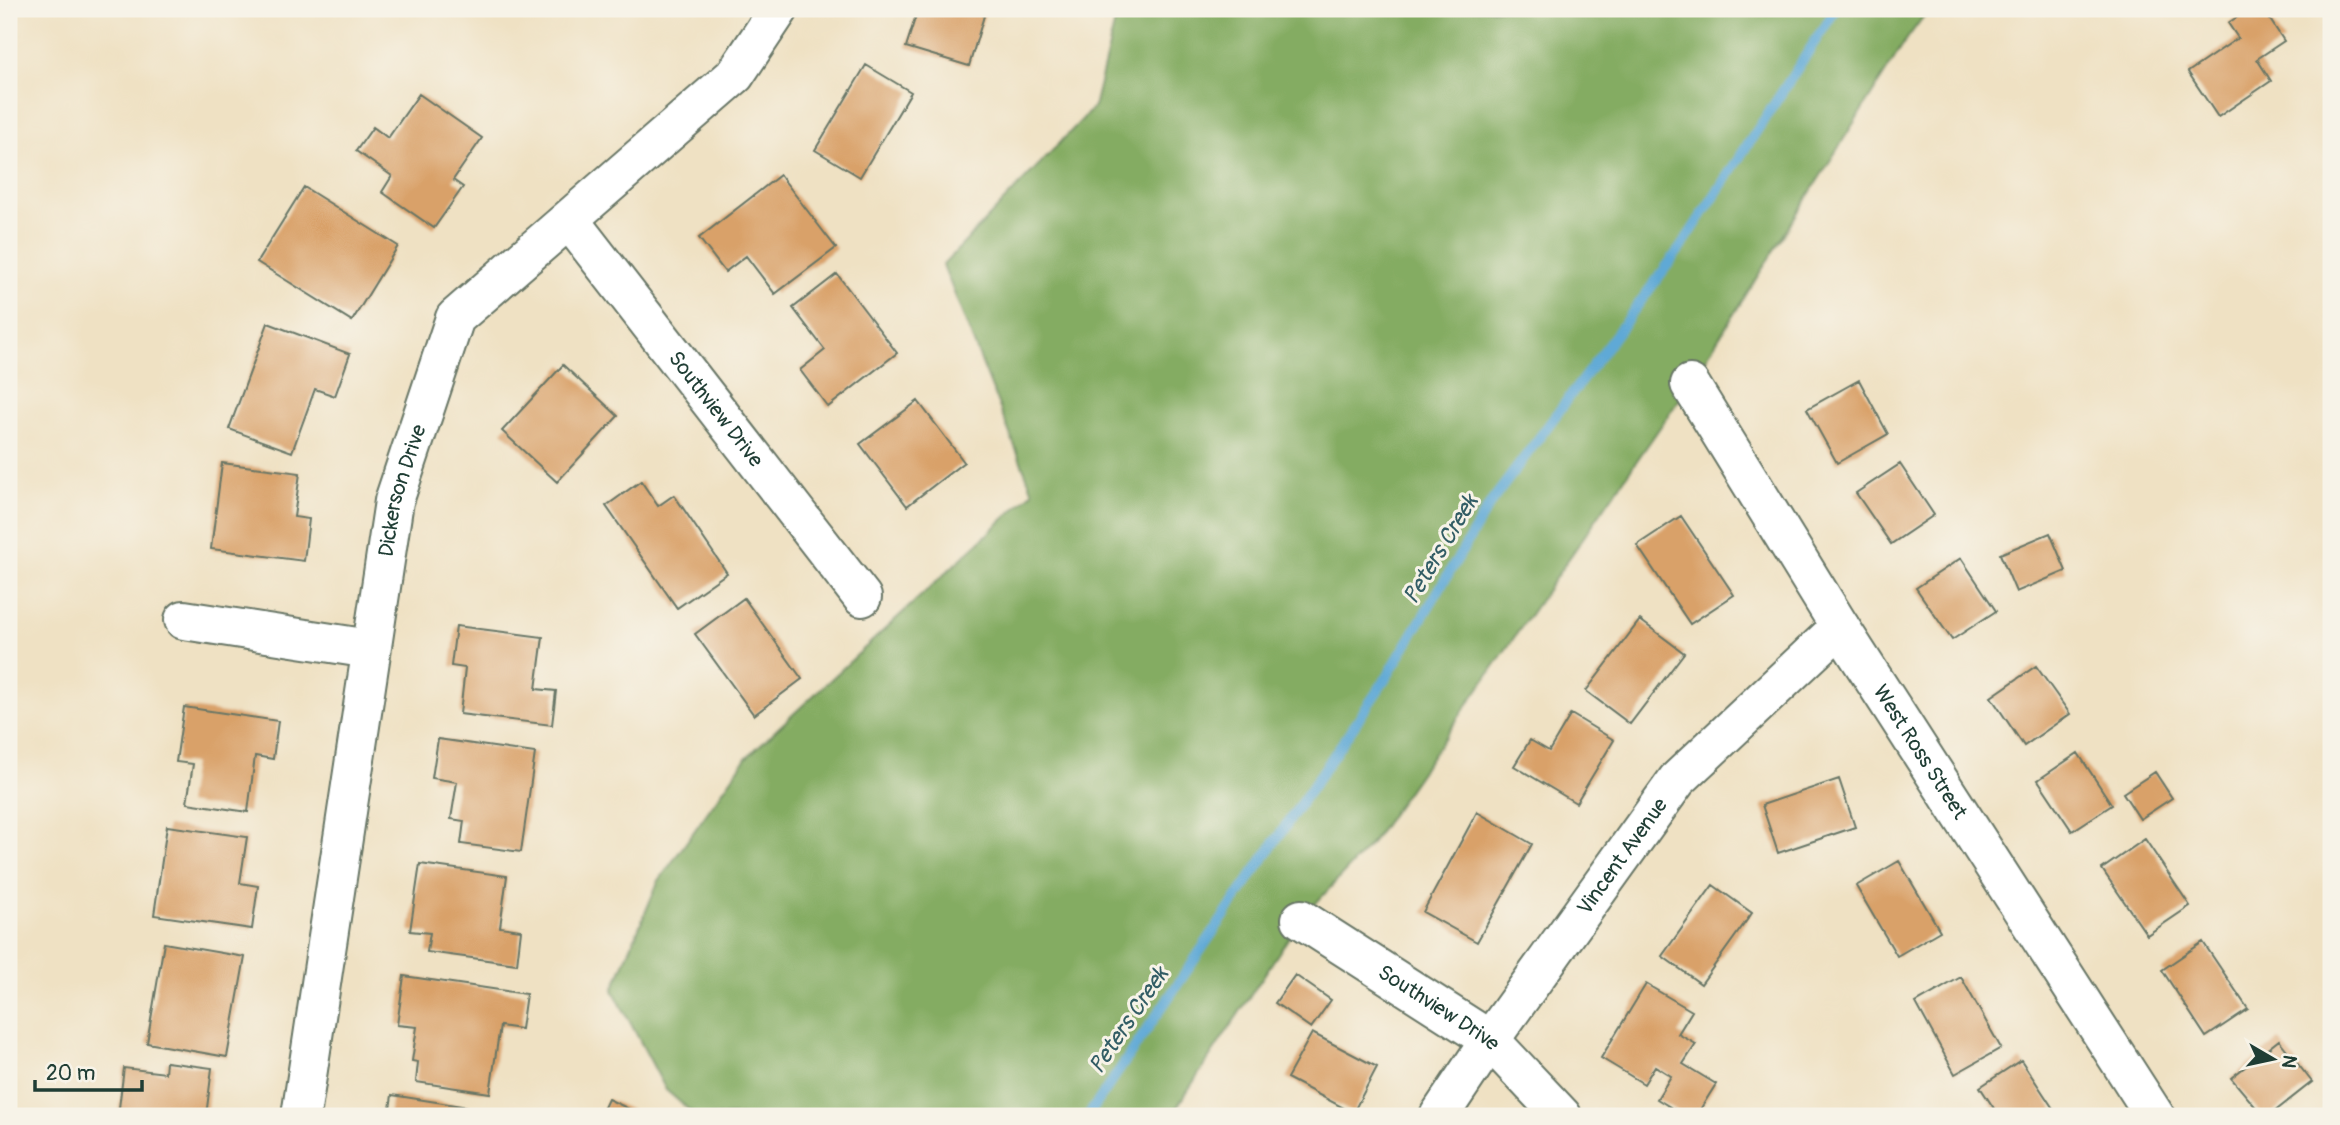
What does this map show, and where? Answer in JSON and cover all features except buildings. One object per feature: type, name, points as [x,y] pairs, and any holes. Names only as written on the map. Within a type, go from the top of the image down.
[{"type":"street","name":"Dickerson Drive","points":[[301,1116],[394,501],[455,318],[570,221],[735,75],[779,9]]},
{"type":"street","name":"Southview Drive","points":[[570,221],[862,597]]},
{"type":"street","name":"West Ross Street","points":[[1690,384],[1840,627],[2155,1116]]},
{"type":"street","points":[[184,620],[370,649]]},
{"type":"street","name":"Vincent Avenue","points":[[1439,1116],[1490,1040],[1677,780],[1840,627]]},
{"type":"street","name":"Southview Drive","points":[[1301,919],[1490,1040],[1562,1116]]},
{"type":"green space","points":[[1118,9],[1929,9],[1904,43],[1690,384],[1370,845],[1301,919],[1171,1116],[696,1116],[666,1090],[613,990],[658,882],[746,758],[1033,492],[943,265],[1094,107]]},
{"type":"waterway","name":"Peters Creek","points":[[1088,1116],[1385,680],[1492,501],[1681,247],[1836,9]]}]
